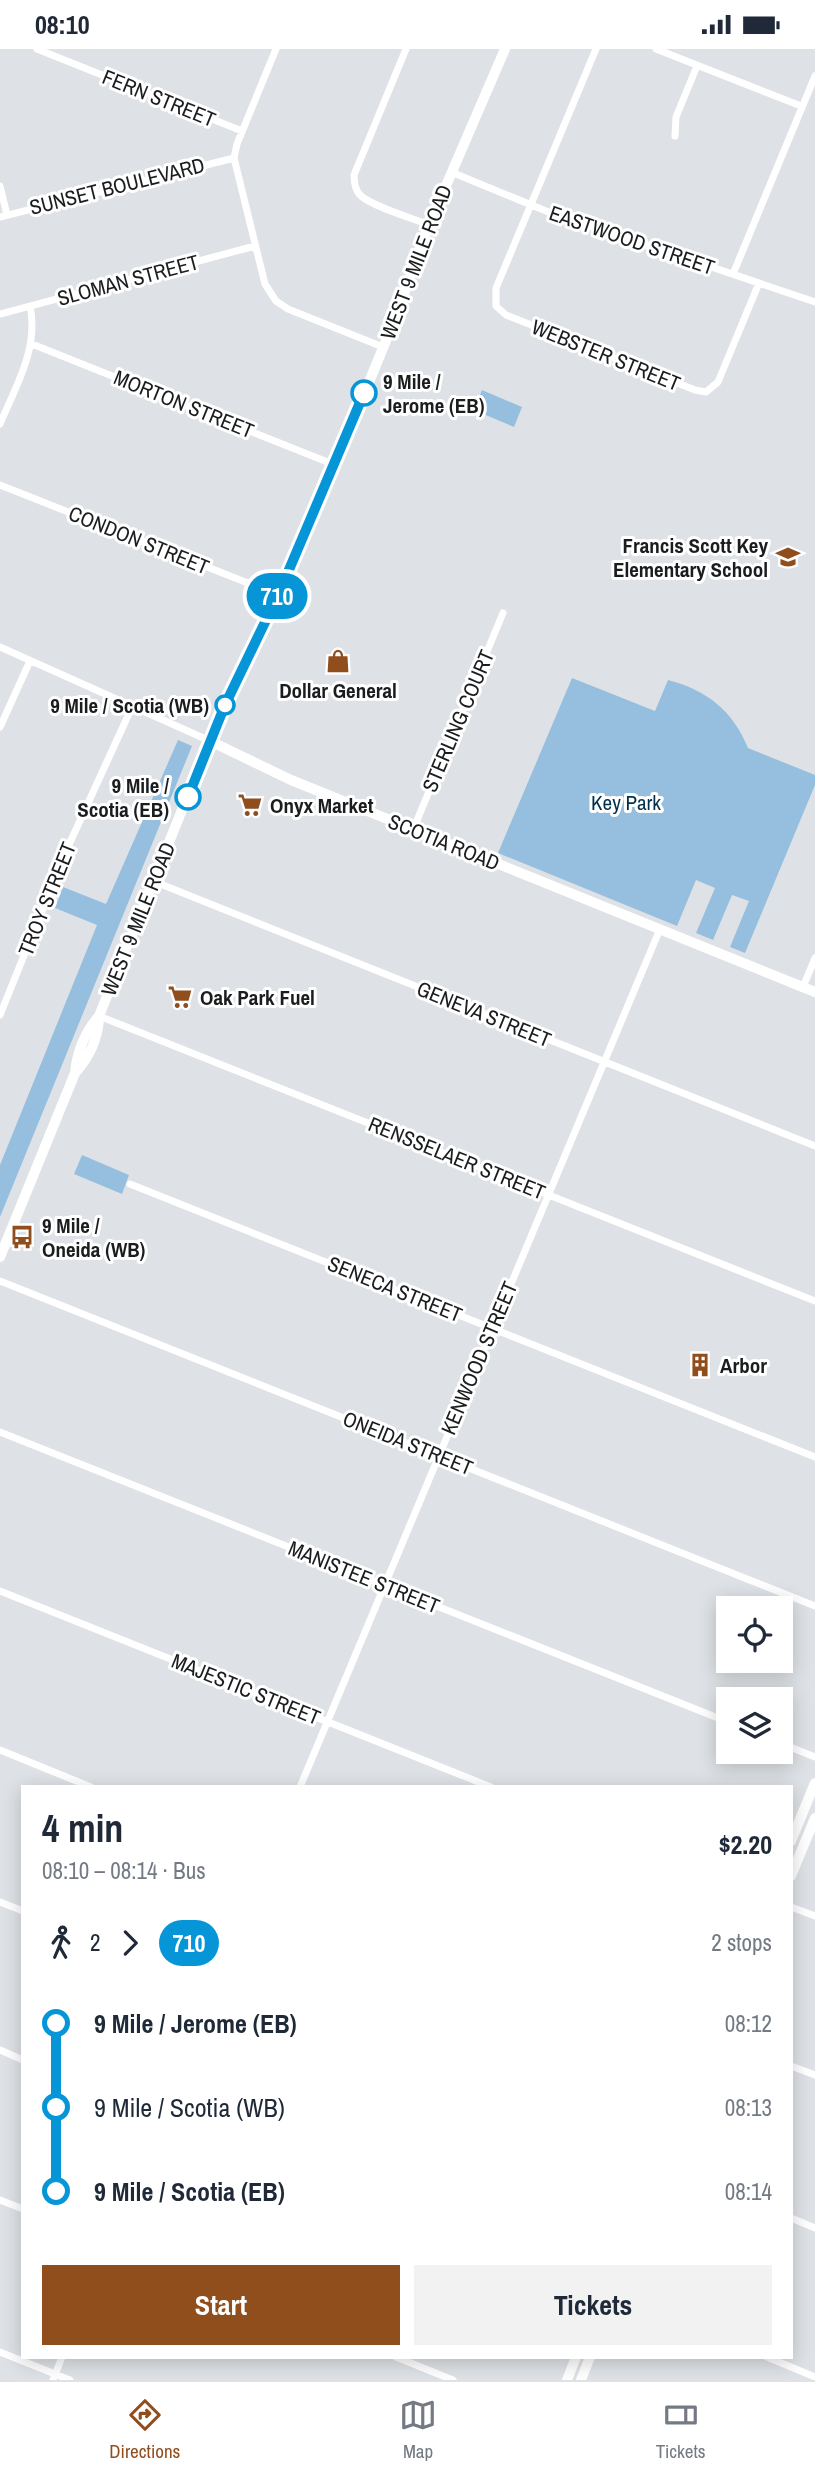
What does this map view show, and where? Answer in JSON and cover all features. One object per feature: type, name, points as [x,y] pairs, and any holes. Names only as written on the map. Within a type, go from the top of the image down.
[{"type":"main road","name":"WEST 9 MILE ROAD","points":[[0,1257],[75,1073],[85,1062],[96,1038],[99,1016],[210,741],[278,596],[335,465],[429,225],[505,49]]},
{"type":"street","name":"FERN STREET","points":[[37,49],[242,131]]},
{"type":"street","points":[[276,49],[242,131],[234,158],[265,283],[276,301],[288,309],[383,347]]},
{"type":"street","points":[[406,49],[354,182],[359,193],[369,201],[429,225]]},
{"type":"street","points":[[531,205],[596,49]]},
{"type":"street","points":[[656,49],[802,106]]},
{"type":"street","points":[[675,137],[676,117],[697,65]]},
{"type":"street","points":[[733,274],[815,76]]},
{"type":"street","name":"SUNSET BOULEVARD","points":[[4,216],[234,158]]},
{"type":"street","name":"EASTWOOD STREET","points":[[451,172],[531,205],[815,302]]},
{"type":"street","points":[[0,186],[4,216]]},
{"type":"street","name":"WEBSTER STREET","points":[[531,205],[496,288],[496,306],[506,315],[695,390],[706,392],[718,382],[759,283]]},
{"type":"street","name":"SLOMAN STREET","points":[[0,314],[255,246]]},
{"type":"street","points":[[0,424],[32,344],[33,320],[30,306]]},
{"type":"street","name":"MORTON STREET","points":[[32,344],[335,465]]},
{"type":"street","name":"CONDON STREET","points":[[0,485],[278,596]]},
{"type":"street","name":"STERLING COURT","points":[[413,830],[503,613]]},
{"type":"street","name":"SCOTIA ROAD","points":[[0,647],[282,776],[815,992]]},
{"type":"street","points":[[0,727],[30,661]]},
{"type":"street","name":"TROY STREET","points":[[0,1015],[67,849],[132,707]]},
{"type":"street","name":"GENEVA STREET","points":[[153,881],[815,1146]]},
{"type":"street","name":"KENWOOD STREET","points":[[301,1785],[660,929]]},
{"type":"street","points":[[803,987],[815,958]]},
{"type":"street","name":"RENSSELAER STREET","points":[[99,1016],[815,1301]]},
{"type":"street","name":"SENECA STREET","points":[[130,1184],[815,1457]]},
{"type":"street","name":"ONEIDA STREET","points":[[0,1280],[815,1606]]},
{"type":"street","name":"MANISTEE STREET","points":[[0,1432],[716,1717]]},
{"type":"street","name":"MAJESTIC STREET","points":[[0,1591],[486,1785]]},
{"type":"street","points":[[793,1748],[815,1757]]},
{"type":"street","points":[[0,1751],[86,1785]]},
{"type":"street","points":[[793,1836],[815,1783]]},
{"type":"street","points":[[793,1871],[815,1818]]},
{"type":"street","points":[[0,1902],[21,1910]]},
{"type":"street","points":[[793,1908],[815,1916]]},
{"type":"street","points":[[0,2050],[21,2059]]},
{"type":"street","points":[[793,2067],[815,2075]]},
{"type":"street","points":[[0,2200],[21,2208]]},
{"type":"street","points":[[793,2219],[815,2228]]},
{"type":"street","points":[[0,2352],[54,2377],[70,2380]]},
{"type":"street","points":[[54,2377],[61,2359]]},
{"type":"street","points":[[401,2359],[453,2380]]},
{"type":"street","points":[[566,2380],[575,2359]]},
{"type":"street","points":[[581,2380],[589,2359]]},
{"type":"street","points":[[772,2359],[815,2377]]},
{"type":"green space","points":[[482,390],[522,407],[514,427],[474,410]]},
{"type":"green space","name":"Key Park","points":[[572,678],[655,711],[668,680],[682,684],[717,704],[735,723],[748,748],[815,775],[815,785],[745,953],[730,947],[749,901],[732,895],[713,940],[696,933],[715,888],[696,880],[677,926],[498,853]]},
{"type":"green space","points":[[178,740],[192,746],[0,1217],[0,1165],[97,925],[55,908],[63,887],[106,904]]},
{"type":"green space","points":[[82,1155],[129,1175],[122,1194],[74,1174]]},
{"type":"bus line","name":"710","points":[[188,797],[225,705],[280,591],[364,393]]},
{"type":"place","name":"9 Mile / Jerome (EB)","points":[[364,393]]},
{"type":"place","name":"Francis Scott Key Elementary School","points":[[788,557]]},
{"type":"place","name":"Dollar General","points":[[338,661]]},
{"type":"place","name":"9 Mile / Scotia (WB)","points":[[225,705]]},
{"type":"place","name":"9 Mile / Scotia (EB)","points":[[188,797]]},
{"type":"place","name":"Onyx Market","points":[[250,805]]},
{"type":"place","name":"Oak Park Fuel","points":[[180,997]]},
{"type":"place","name":"9 Mile / Oneida (WB)","points":[[22,1237]]},
{"type":"place","name":"Arbor","points":[[700,1365]]}]
